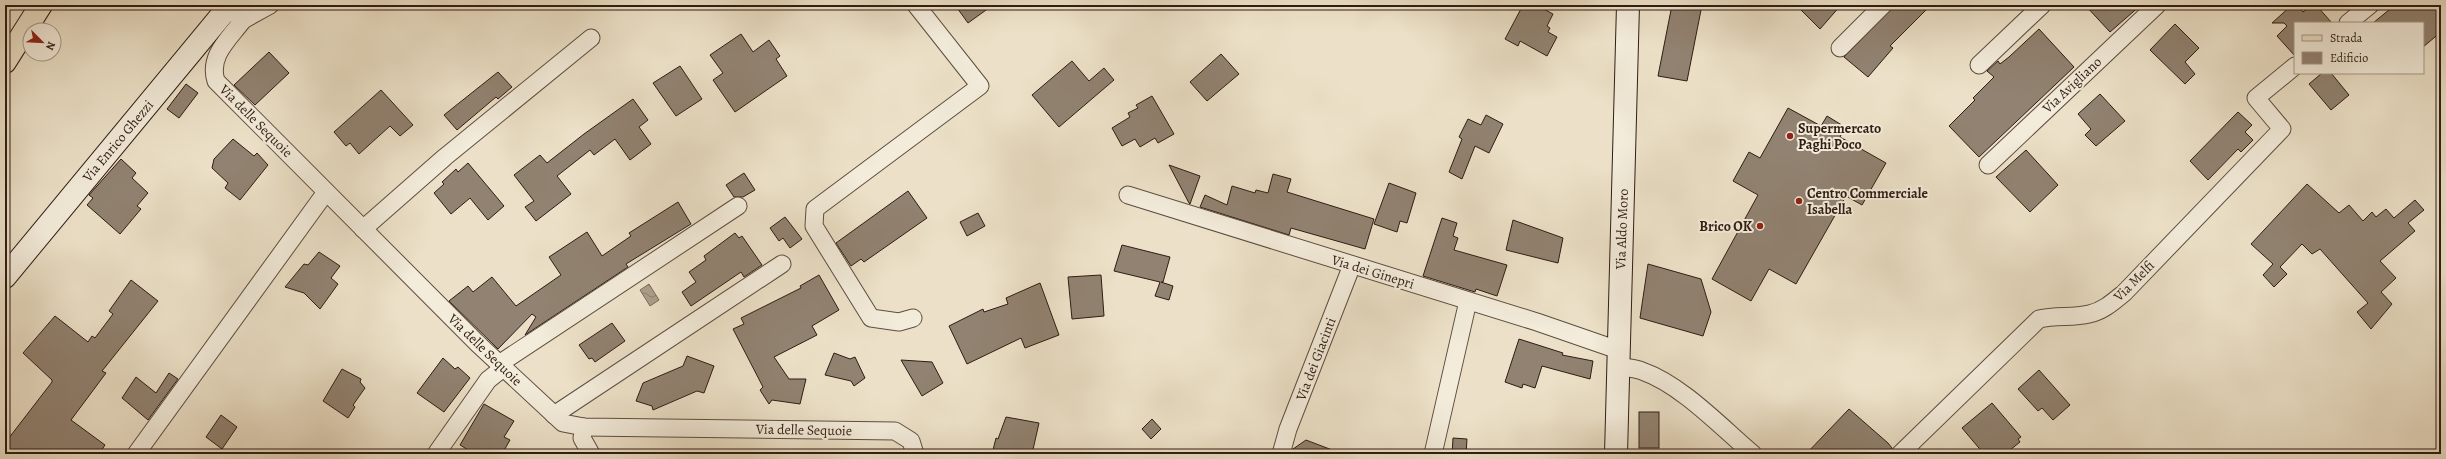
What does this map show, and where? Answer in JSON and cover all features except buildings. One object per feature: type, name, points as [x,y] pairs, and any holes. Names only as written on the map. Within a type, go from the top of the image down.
[{"type":"main road","points":[[5,62],[41,5]]},
{"type":"street","points":[[234,11],[270,5]]},
{"type":"street","points":[[913,318],[899,322],[870,318],[814,226],[815,208],[980,86],[916,5]]},
{"type":"street","name":"Via Aldo Moro","points":[[1616,454],[1628,5]]},
{"type":"street","points":[[1840,48],[1882,5]]},
{"type":"street","points":[[1979,65],[2042,5]]},
{"type":"street","name":"Via Avigliano","points":[[1988,165],[2157,5]]},
{"type":"street","points":[[2349,22],[2370,5]]},
{"type":"street","name":"Via delle Sequoie","points":[[234,11],[215,57],[212,71],[216,81],[501,366],[563,423],[584,427],[895,432],[911,441],[914,454]]},
{"type":"street","name":"Via Enrico Ghezzi","points":[[5,277],[234,11]]},
{"type":"street","points":[[363,229],[445,157],[591,38]]},
{"type":"street","name":"Via Melfi","points":[[1900,454],[2039,318],[2055,315],[2090,314],[2107,306],[2124,293],[2282,129],[2256,98],[2294,67]]},
{"type":"street","points":[[143,451],[326,192]]},
{"type":"street","name":"Via dei Ginepri","points":[[1128,195],[1468,301],[1618,358],[1665,382],[1700,408],[1753,454]]},
{"type":"street","points":[[436,454],[488,380],[501,366],[738,206]]},
{"type":"street","points":[[554,415],[782,264]]},
{"type":"street","name":"Via dei Giacinti","points":[[1281,454],[1288,429],[1352,265]]},
{"type":"street","points":[[1433,454],[1468,301]]},
{"type":"street","points":[[584,427],[582,438],[591,454]]},
{"type":"water","points":[[649,284],[659,300],[650,306],[640,290]]},
{"type":"place","name":"Supermercato Paghi Poco","points":[[1790,136]]},
{"type":"place","name":"Centro Commerciale Isabella","points":[[1799,201]]},
{"type":"place","name":"Brico OK","points":[[1760,226]]}]
